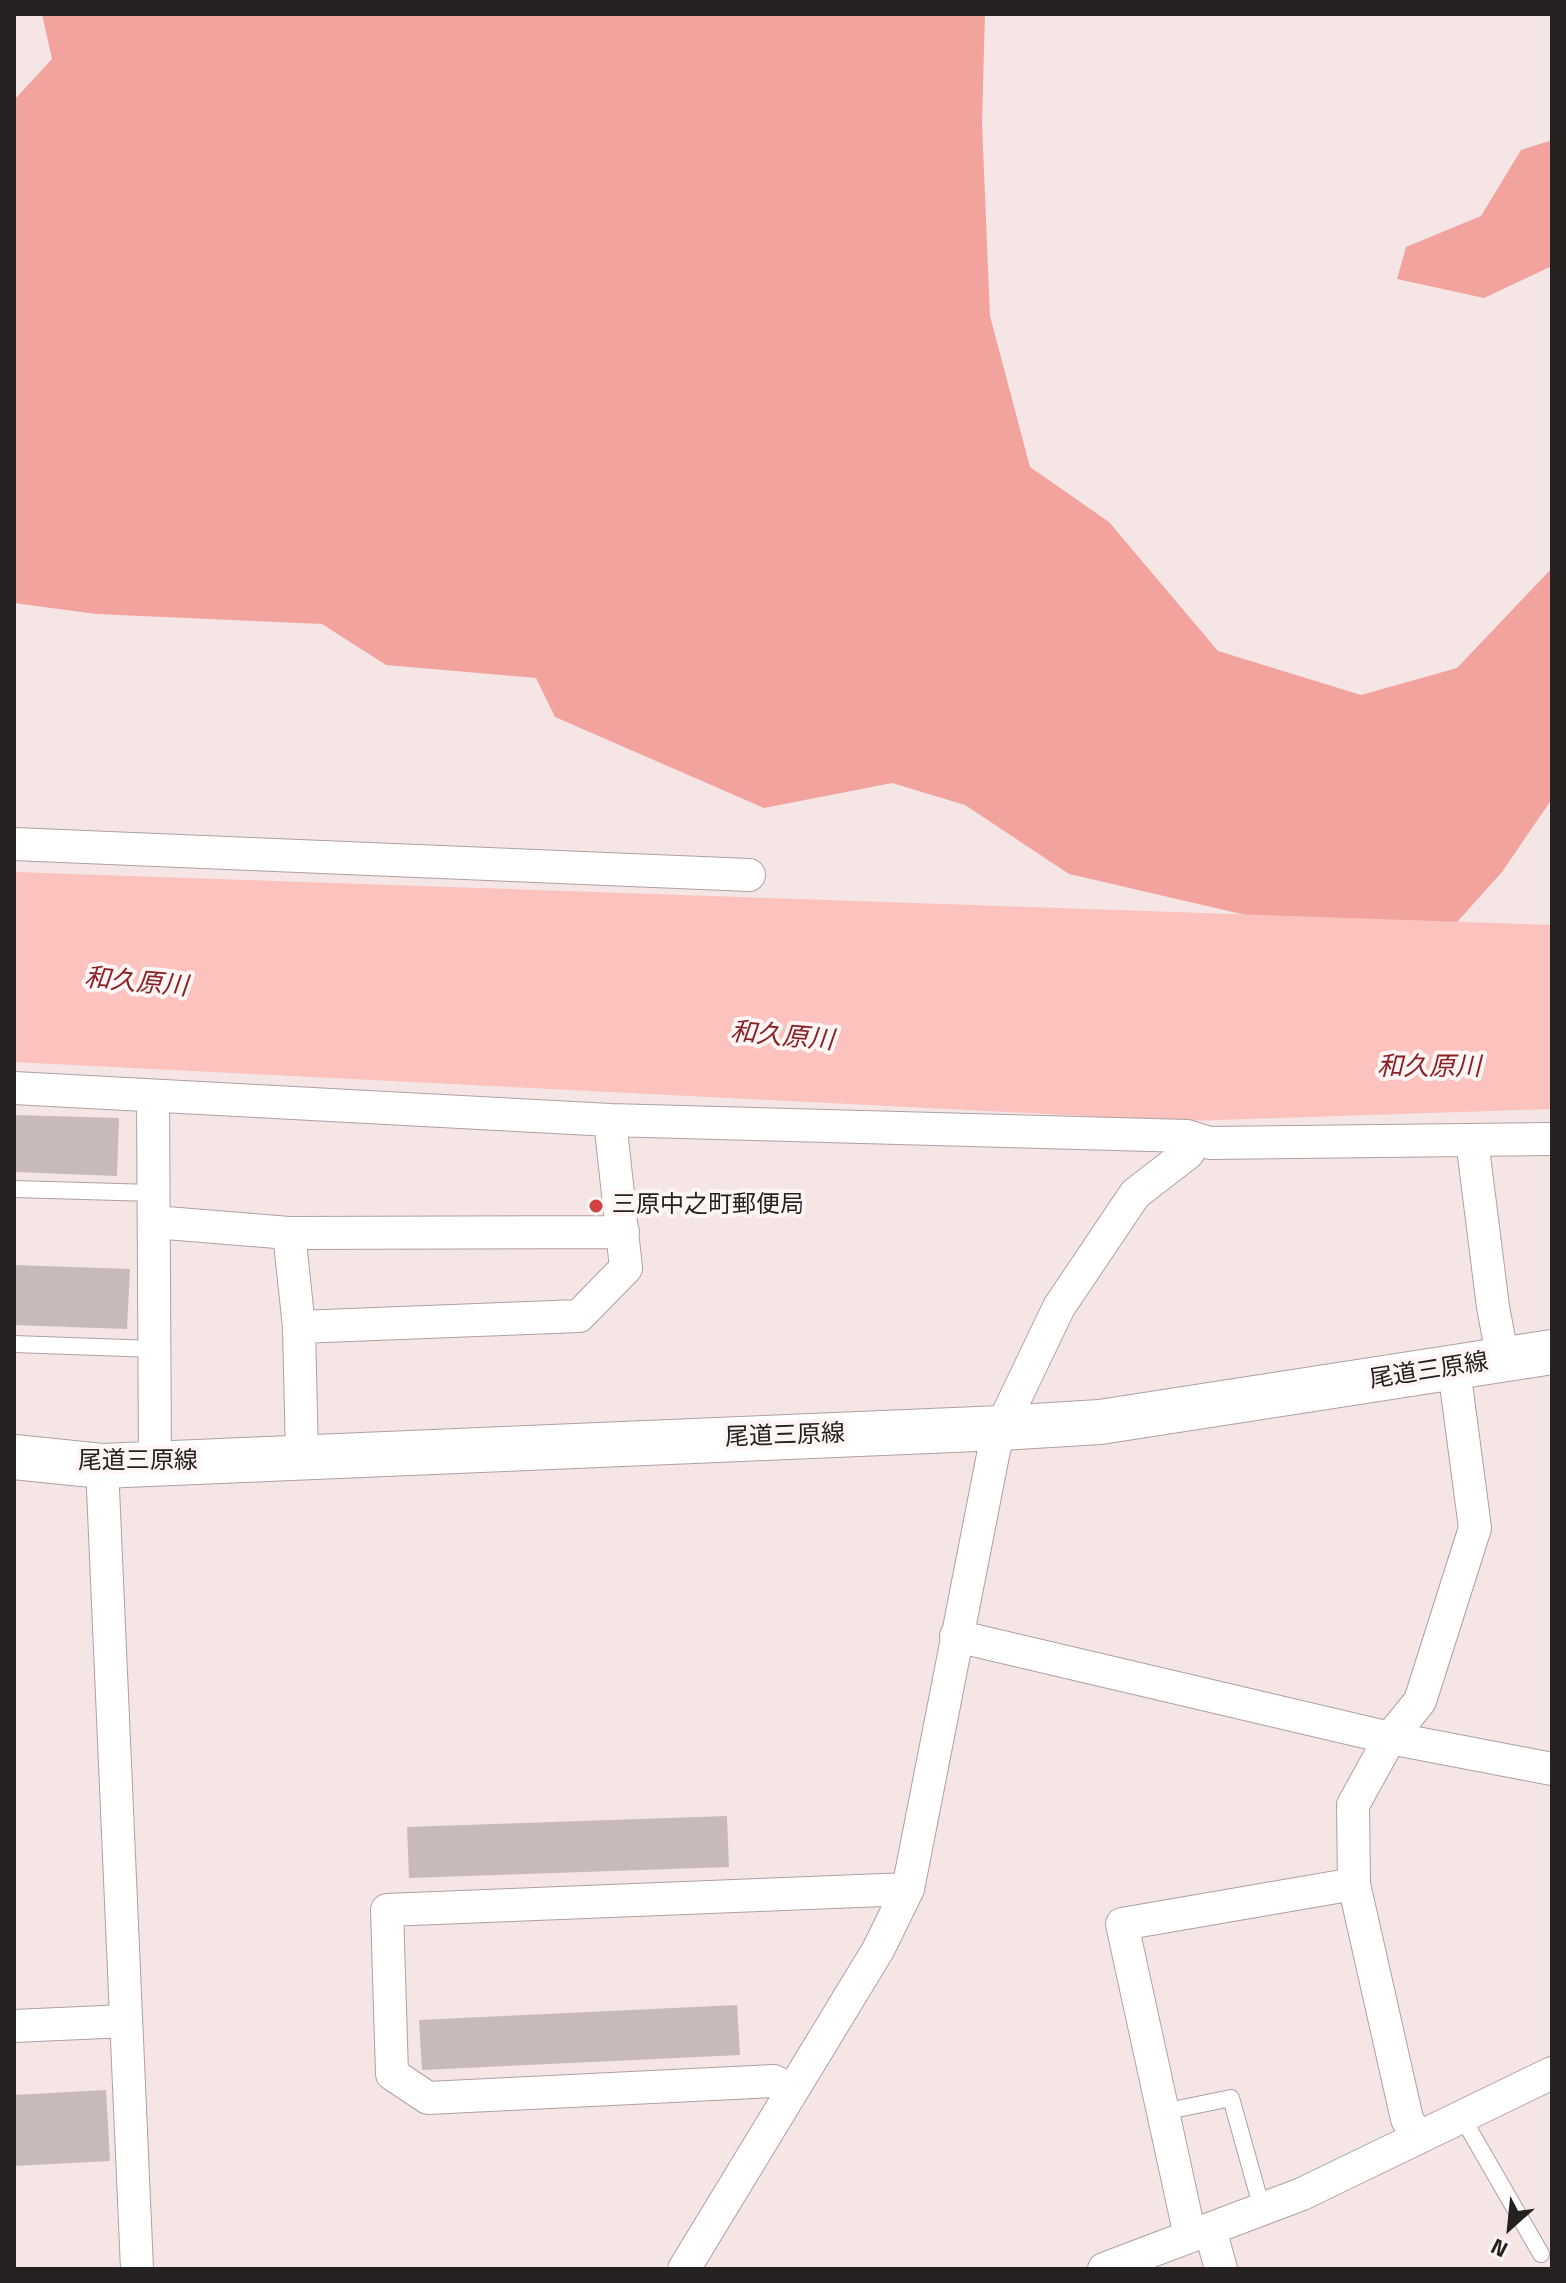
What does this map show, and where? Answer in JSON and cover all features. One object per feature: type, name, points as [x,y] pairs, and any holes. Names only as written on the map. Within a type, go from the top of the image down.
[{"type":"main road","name":"尾道三原線","points":[[14,1457],[102,1466],[1100,1422],[1552,1352]]},
{"type":"street","points":[[14,844],[749,875]]},
{"type":"street","points":[[14,1088],[610,1120],[1187,1136],[1210,1143],[1552,1139]]},
{"type":"street","points":[[153,1096],[155,1464]]},
{"type":"street","points":[[299,1327],[579,1316],[626,1268],[610,1120]]},
{"type":"street","points":[[684,2269],[878,1950],[908,1889],[956,1636],[1001,1428],[1059,1307],[1135,1194],[1188,1153],[1187,1136]]},
{"type":"street","points":[[1472,1140],[1493,1307],[1503,1360]]},
{"type":"street","points":[[154,1208],[289,1233],[623,1232]]},
{"type":"street","points":[[289,1233],[299,1327],[302,1457]]},
{"type":"street","points":[[1418,2138],[1407,2119],[1354,1884],[1353,1805],[1390,1738],[1420,1701],[1475,1528],[1454,1369]]},
{"type":"street","points":[[102,1466],[137,2269]]},
{"type":"street","points":[[956,1636],[1390,1738],[1552,1769]]},
{"type":"street","points":[[1221,2269],[1200,2232],[1163,2112],[1122,1924],[1354,1884]]},
{"type":"street","points":[[792,2091],[774,2081],[428,2098],[392,2074],[387,1910],[908,1889]]},
{"type":"street","points":[[14,2026],[126,2021]]},
{"type":"street","points":[[1104,2269],[1302,2194],[1552,2074]]},
{"type":"lane","points":[[14,1189],[154,1208]]},
{"type":"lane","points":[[14,1344],[154,1349]]},
{"type":"lane","points":[[1163,2112],[1231,2098],[1262,2209]]},
{"type":"lane","points":[[1462,2117],[1541,2254]]},
{"type":"shaded area","points":[[42,14],[985,14],[982,123],[990,316],[1030,467],[1109,522],[1218,651],[1361,695],[1457,668],[1552,568],[1552,799],[1502,872],[1457,922],[1289,925],[1069,874],[965,805],[892,783],[764,808],[555,717],[536,678],[386,665],[322,624],[96,614],[14,603],[14,100],[52,59]]},
{"type":"shaded area","points":[[1552,140],[1552,266],[1484,298],[1397,279],[1406,247],[1481,216],[1521,150]]},
{"type":"water","name":"和久原川","points":[[14,872],[1552,925],[1552,1109],[1186,1121],[14,1062]]},
{"type":"building","points":[[14,1115],[119,1118],[117,1176],[14,1172]]},
{"type":"building","points":[[14,1265],[130,1269],[127,1329],[14,1325]]},
{"type":"building","points":[[727,1816],[729,1867],[409,1878],[407,1827]]},
{"type":"building","points":[[737,2005],[740,2055],[422,2070],[419,2020]]},
{"type":"building","points":[[106,2090],[110,2161],[14,2166],[14,2095]]},
{"type":"place","name":"三原中之町郵便局","points":[[596,1206]]}]
